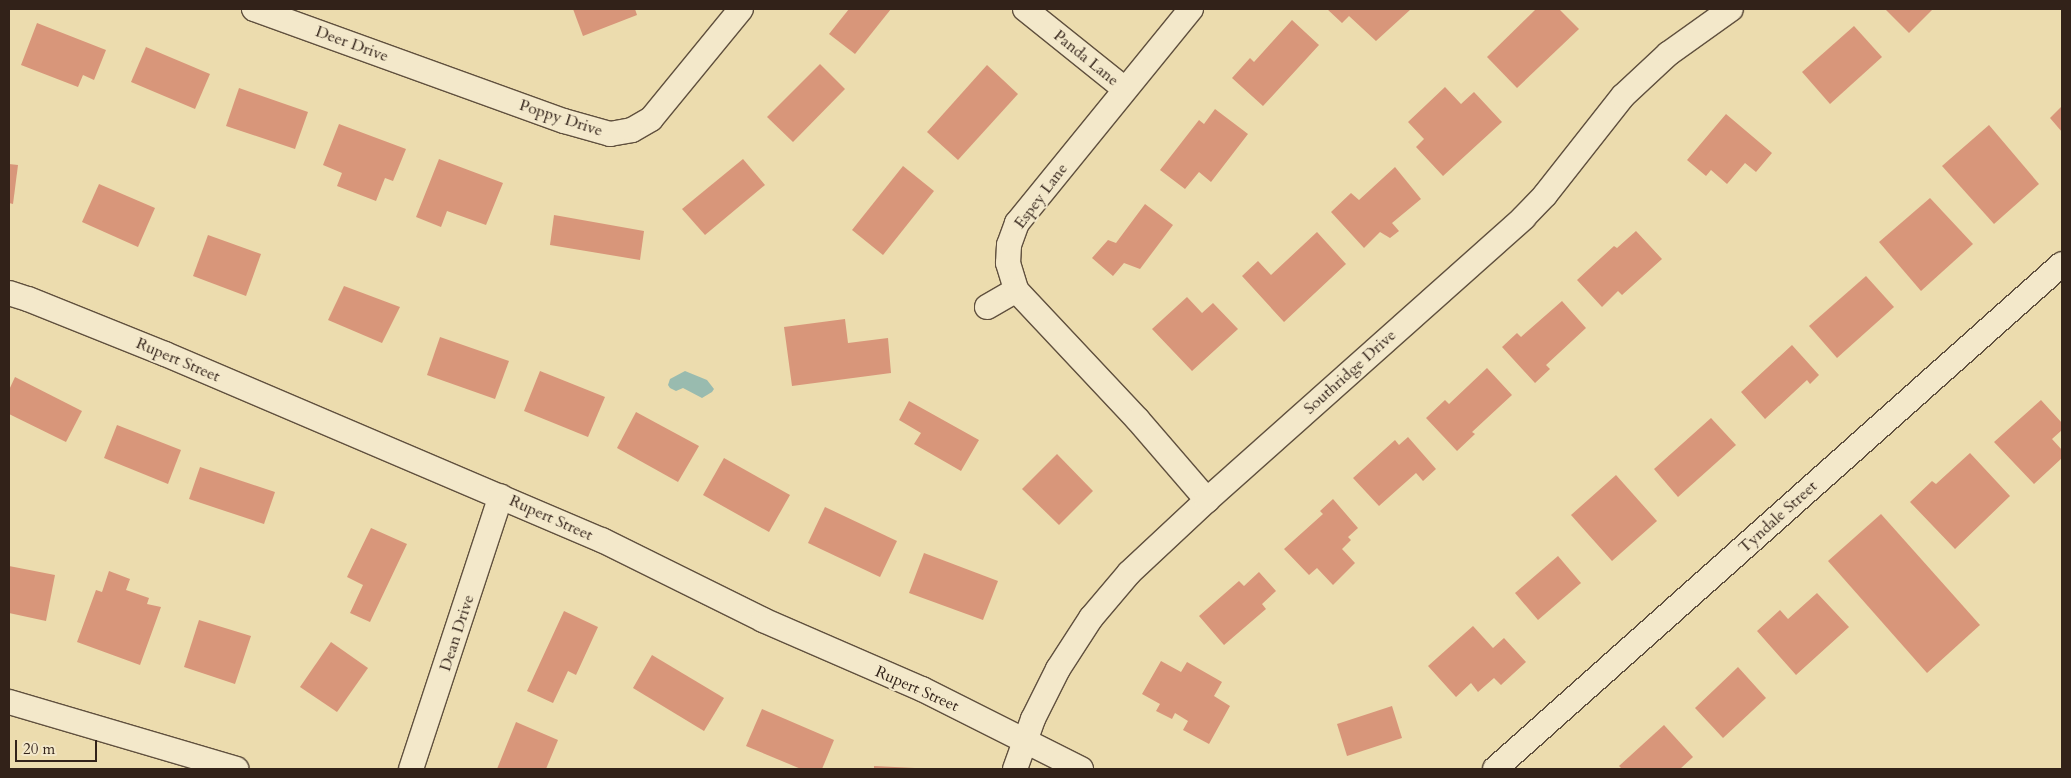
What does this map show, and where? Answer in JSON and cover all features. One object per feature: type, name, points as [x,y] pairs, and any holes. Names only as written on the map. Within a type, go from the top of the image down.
[{"type":"street","name":"Deer Drive","points":[[254,9],[450,80]]},
{"type":"street","name":"Poppy Drive","points":[[450,80],[583,127],[610,134],[632,130],[651,119],[741,9]]},
{"type":"street","name":"Panda Lane","points":[[1025,9],[1125,89]]},
{"type":"street","name":"Espey Lane","points":[[1191,9],[1017,223],[1009,245],[1008,263],[1016,290],[1138,420],[1207,500]]},
{"type":"street","name":"Southridge Drive","points":[[1015,769],[1024,741],[1058,669],[1091,618],[1129,573],[1207,500],[1523,218],[1545,195],[1623,96],[1668,54],[1730,9]]},
{"type":"street","name":"Tyndale Street","points":[[1495,769],[2062,264]]},
{"type":"street","points":[[987,308],[1016,290]]},
{"type":"street","name":"Rupert Street","points":[[9,293],[28,298],[174,358],[602,540],[763,620],[922,689],[1081,769]]},
{"type":"street","name":"Dean Drive","points":[[411,769],[501,496]]},
{"type":"street","points":[[9,702],[236,769]]},
{"type":"water","points":[[685,371],[707,380],[714,389],[712,392],[702,398],[683,388],[676,391],[670,388],[668,385],[670,379]]},
{"type":"building","points":[[573,9],[635,9],[637,15],[583,36]]},
{"type":"building","points":[[849,9],[891,9],[855,54],[829,34]]},
{"type":"building","points":[[1327,9],[1411,9],[1376,41],[1349,16],[1342,23]]},
{"type":"building","points":[[1536,9],[1559,9],[1579,29],[1517,88],[1487,57]]},
{"type":"building","points":[[1885,9],[1933,9],[1909,33]]},
{"type":"building","points":[[1292,20],[1319,45],[1263,106],[1232,78],[1250,58],[1254,62]]},
{"type":"building","points":[[37,23],[106,50],[94,80],[83,75],[78,87],[21,65]]},
{"type":"building","points":[[1854,26],[1882,57],[1830,104],[1802,72]]},
{"type":"building","points":[[146,47],[210,74],[195,109],[131,82]]},
{"type":"building","points":[[820,64],[845,89],[793,142],[767,117]]},
{"type":"building","points":[[987,65],[1018,94],[958,160],[927,132]]},
{"type":"building","points":[[1445,87],[1461,104],[1474,92],[1502,122],[1443,176],[1416,147],[1424,139],[1408,122]]},
{"type":"building","points":[[239,88],[308,112],[295,149],[226,126]]},
{"type":"building","points":[[2062,106],[2062,132],[2050,118]]},
{"type":"building","points":[[1215,109],[1248,134],[1211,182],[1199,172],[1185,189],[1160,170],[1199,120],[1204,124]]},
{"type":"building","points":[[1726,114],[1772,153],[1756,172],[1745,163],[1727,184],[1711,170],[1706,176],[1687,160]]},
{"type":"building","points":[[339,124],[406,149],[393,181],[385,178],[376,201],[337,186],[342,173],[323,165]]},
{"type":"building","points":[[1989,125],[2039,184],[1994,224],[1942,166]]},
{"type":"building","points":[[439,159],[503,183],[486,225],[447,211],[441,227],[416,217]]},
{"type":"building","points":[[743,159],[765,185],[705,235],[682,209]]},
{"type":"building","points":[[9,164],[18,165],[13,204],[9,203]]},
{"type":"building","points":[[903,166],[934,191],[883,255],[852,230]]},
{"type":"building","points":[[1395,167],[1421,199],[1392,223],[1399,231],[1390,238],[1380,232],[1364,248],[1331,212],[1351,193],[1359,200]]},
{"type":"building","points":[[99,184],[155,208],[138,247],[82,222]]},
{"type":"building","points":[[1930,198],[1973,244],[1921,291],[1879,242]]},
{"type":"building","points":[[1145,204],[1173,225],[1140,269],[1124,263],[1113,276],[1092,258],[1108,240],[1116,243]]},
{"type":"building","points":[[554,215],[644,231],[640,260],[550,245]]},
{"type":"building","points":[[1636,231],[1662,259],[1622,295],[1618,291],[1602,307],[1577,280],[1614,246],[1617,248]]},
{"type":"building","points":[[1317,232],[1346,264],[1284,322],[1242,276],[1258,261],[1271,275]]},
{"type":"building","points":[[208,235],[261,254],[246,296],[193,276]]},
{"type":"building","points":[[1866,276],[1894,307],[1837,358],[1809,326]]},
{"type":"building","points":[[344,286],[400,307],[382,343],[328,320]]},
{"type":"building","points":[[1187,297],[1202,313],[1213,303],[1238,329],[1192,371],[1152,329]]},
{"type":"building","points":[[1562,301],[1586,328],[1546,365],[1550,369],[1535,383],[1502,347],[1517,333],[1521,337]]},
{"type":"building","points":[[845,319],[848,343],[888,338],[891,373],[792,386],[784,327]]},
{"type":"building","points":[[440,337],[509,361],[495,399],[427,375]]},
{"type":"building","points":[[1792,345],[1819,375],[1810,384],[1807,380],[1765,419],[1741,392]]},
{"type":"building","points":[[1487,368],[1512,395],[1472,432],[1475,434],[1457,451],[1426,418],[1445,400],[1449,404]]},
{"type":"building","points":[[540,371],[605,397],[588,437],[524,411]]},
{"type":"building","points":[[15,377],[82,411],[66,442],[9,414],[9,390]]},
{"type":"building","points":[[2041,400],[2062,423],[2062,430],[2052,439],[2062,450],[2062,458],[2034,484],[1994,442]]},
{"type":"building","points":[[909,401],[979,440],[961,471],[914,444],[921,433],[899,420]]},
{"type":"building","points":[[636,412],[699,446],[678,482],[617,448]]},
{"type":"building","points":[[1711,418],[1736,445],[1678,497],[1654,469]]},
{"type":"building","points":[[117,425],[181,450],[168,484],[104,458]]},
{"type":"building","points":[[1408,437],[1436,469],[1423,481],[1416,473],[1379,506],[1353,478],[1395,440],[1399,445]]},
{"type":"building","points":[[1970,453],[2010,496],[1955,549],[1910,502],[1932,481],[1936,484]]},
{"type":"building","points":[[1057,454],[1093,491],[1059,525],[1022,489]]},
{"type":"building","points":[[724,458],[790,495],[769,532],[703,495]]},
{"type":"building","points":[[200,467],[275,492],[264,524],[189,499]]},
{"type":"building","points":[[1616,475],[1657,521],[1612,561],[1571,515]]},
{"type":"building","points":[[1333,499],[1358,528],[1348,537],[1351,540],[1342,549],[1355,563],[1333,585],[1317,568],[1309,575],[1284,549],[1323,514],[1320,511]]},
{"type":"building","points":[[825,507],[897,541],[880,577],[808,543]]},
{"type":"building","points":[[1881,514],[1980,625],[1927,673],[1828,561]]},
{"type":"building","points":[[371,528],[407,544],[370,622],[350,613],[363,585],[347,577]]},
{"type":"building","points":[[924,553],[998,581],[983,620],[909,593]]},
{"type":"building","points":[[1558,556],[1581,583],[1538,620],[1515,593]]},
{"type":"building","points":[[9,566],[55,575],[46,621],[9,613]]},
{"type":"building","points":[[109,571],[130,579],[126,590],[149,598],[147,604],[161,607],[140,665],[77,642],[96,590],[102,592]]},
{"type":"building","points":[[1259,572],[1276,591],[1262,604],[1266,609],[1224,645],[1199,616],[1239,581],[1244,586]]},
{"type":"building","points":[[1817,593],[1849,627],[1796,675],[1757,631],[1780,610],[1788,619]]},
{"type":"building","points":[[564,611],[598,627],[576,675],[568,671],[553,703],[527,691]]},
{"type":"building","points":[[199,620],[251,636],[235,684],[184,667]]},
{"type":"building","points":[[1473,626],[1493,648],[1504,638],[1526,662],[1501,685],[1494,678],[1478,692],[1471,683],[1456,697],[1428,666]]},
{"type":"building","points":[[331,642],[368,668],[337,712],[300,687]]},
{"type":"building","points":[[652,655],[724,698],[704,731],[633,688]]},
{"type":"building","points":[[1161,661],[1181,672],[1187,662],[1222,682],[1214,696],[1230,706],[1209,744],[1183,730],[1188,721],[1175,713],[1172,719],[1156,711],[1160,704],[1142,694]]},
{"type":"building","points":[[1738,667],[1766,698],[1723,738],[1695,708]]},
{"type":"building","points":[[1392,706],[1402,738],[1347,756],[1337,724]]},
{"type":"building","points":[[762,709],[834,740],[822,769],[801,769],[746,746]]},
{"type":"building","points":[[516,722],[558,740],[546,769],[497,769]]},
{"type":"building","points":[[1664,725],[1693,757],[1680,769],[1622,769],[1619,766]]},
{"type":"building","points":[[874,766],[915,768],[915,769],[874,769]]}]
